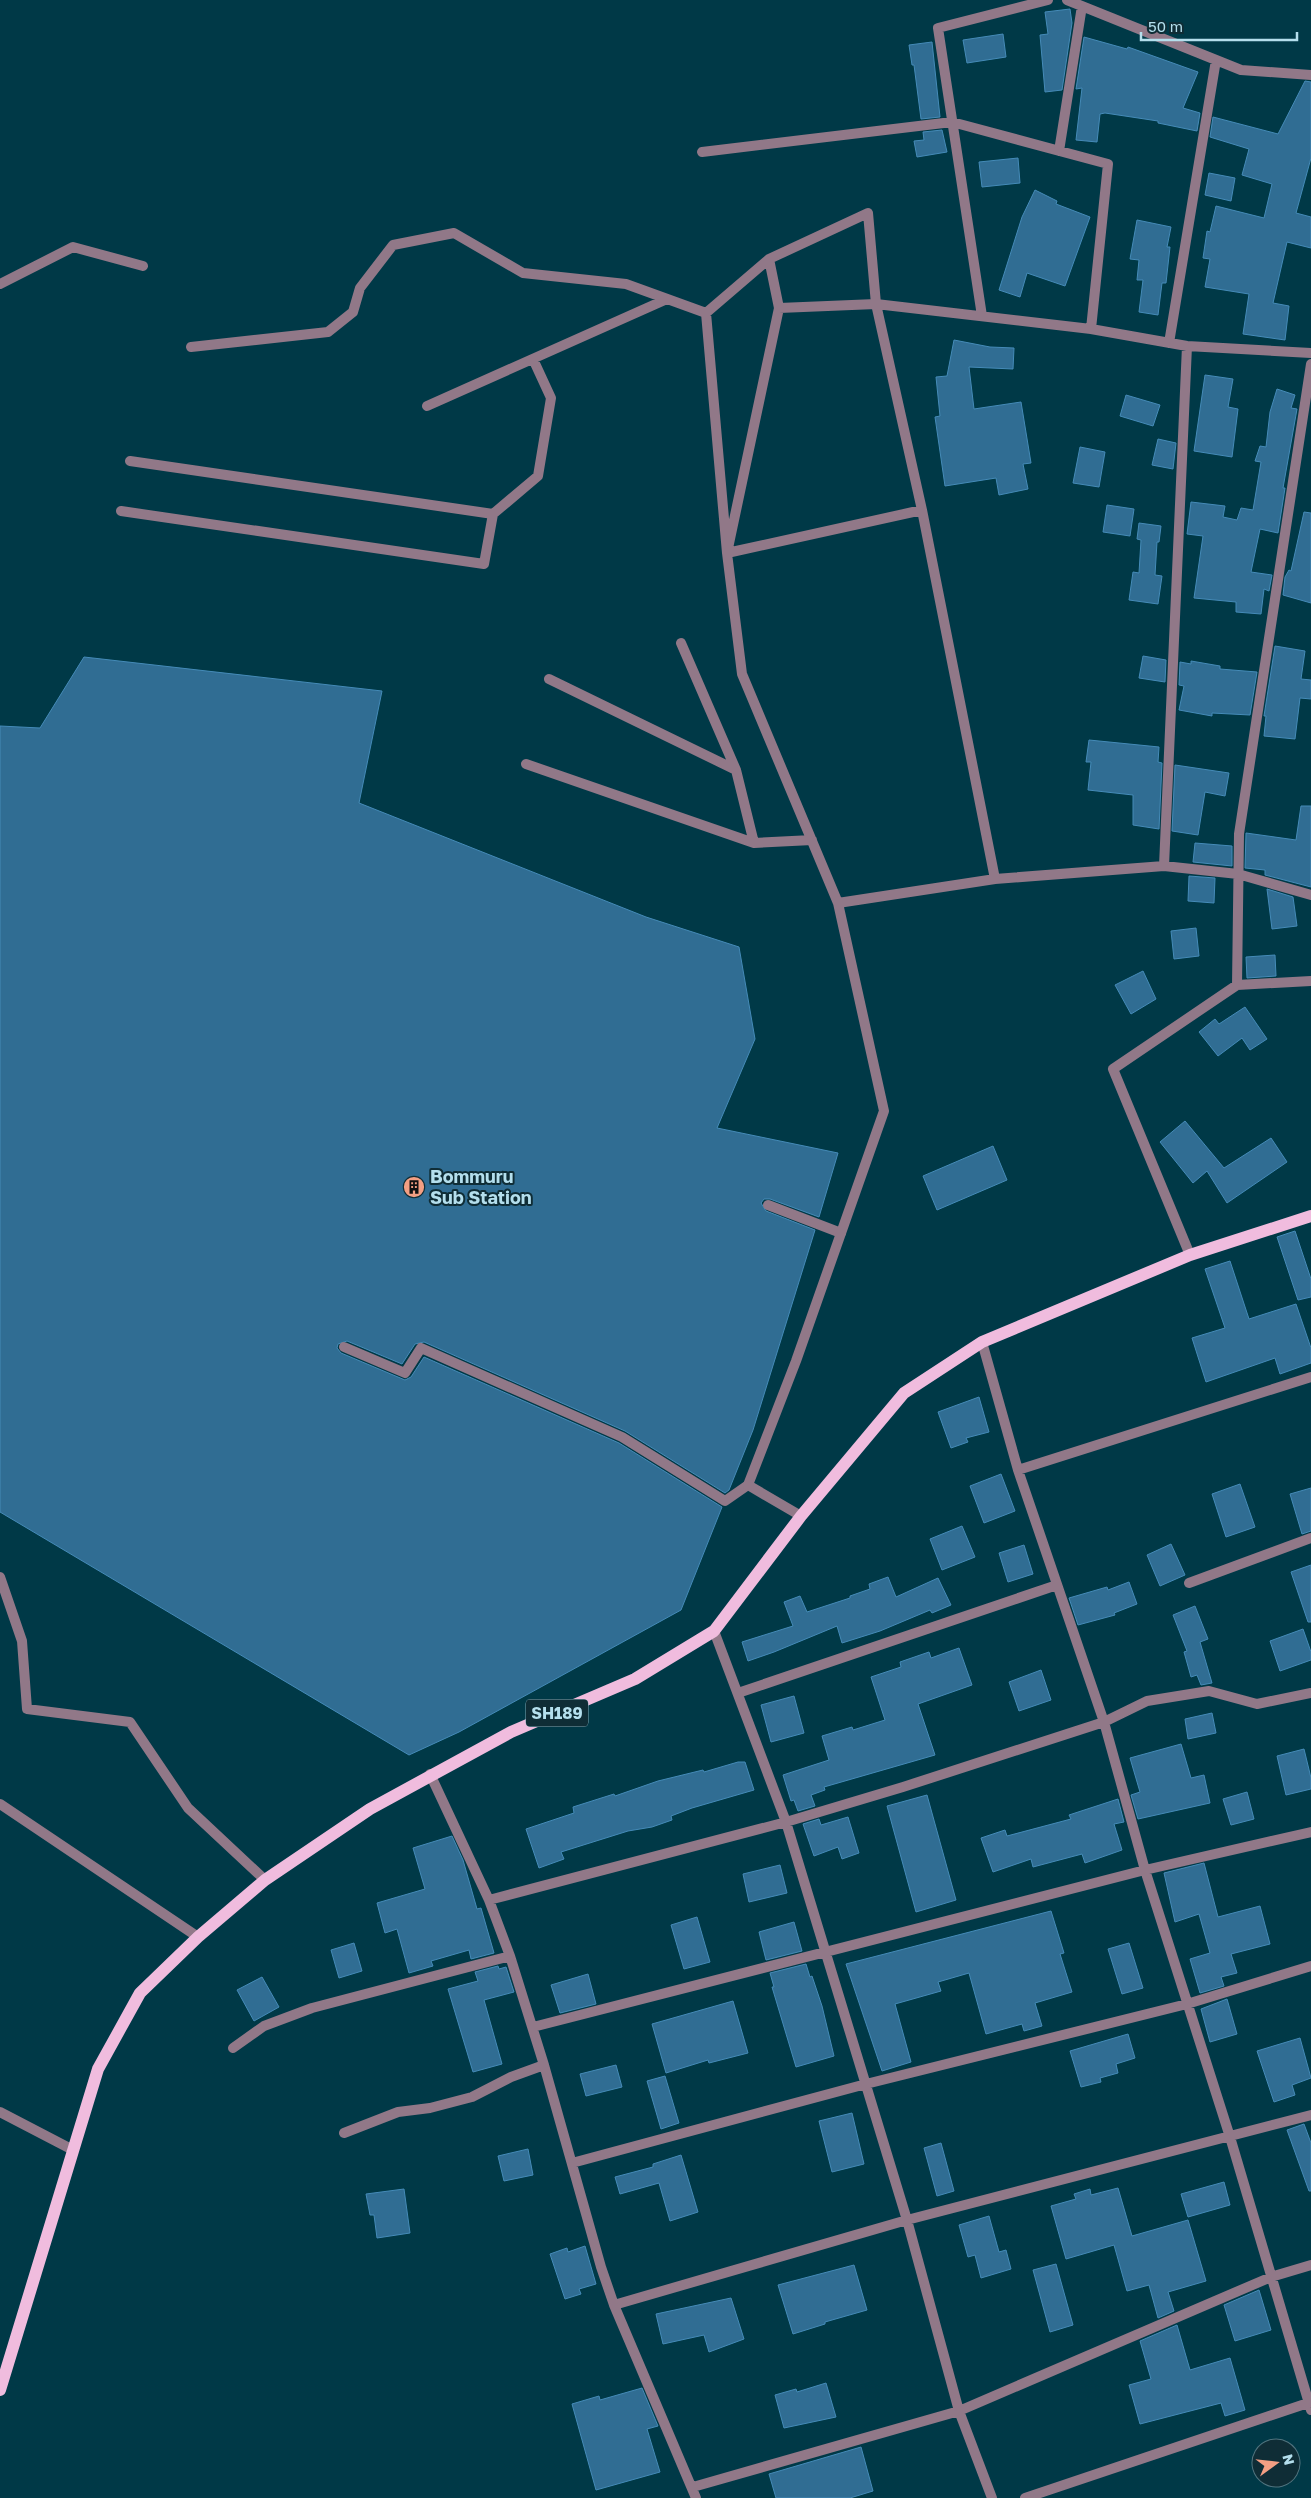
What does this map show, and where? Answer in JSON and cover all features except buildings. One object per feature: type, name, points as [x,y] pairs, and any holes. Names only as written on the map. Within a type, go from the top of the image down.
[{"type":"main road","name":"SH189","points":[[0,2390],[98,2069],[140,1993],[198,1937],[265,1880],[370,1809],[430,1774],[511,1732],[635,1679],[714,1631],[800,1516],[904,1393],[982,1342],[1190,1255],[1311,1216]]},
{"type":"street","points":[[982,316],[938,28],[1048,0]]},
{"type":"street","points":[[1067,0],[1241,70],[1311,75]]},
{"type":"street","points":[[1059,151],[1082,6]]},
{"type":"street","points":[[1169,343],[1216,60]]},
{"type":"street","points":[[702,152],[952,122],[1108,164],[1091,329]]},
{"type":"street","points":[[706,313],[769,258],[868,213],[876,304],[922,510],[995,879]]},
{"type":"street","points":[[191,347],[328,332],[353,312],[360,288],[393,245],[454,234],[523,273],[626,284],[706,313]]},
{"type":"street","points":[[0,284],[72,247],[143,266]]},
{"type":"street","points":[[727,553],[779,308],[769,258]]},
{"type":"street","points":[[427,406],[667,299]]},
{"type":"street","points":[[779,308],[876,304],[1091,329],[1187,346],[1311,353]]},
{"type":"street","points":[[344,1347],[405,1373],[421,1348],[622,1437],[724,1500],[748,1485],[796,1361],[884,1111],[838,903],[742,674],[727,553],[706,313]]},
{"type":"street","points":[[1164,866],[1187,346]]},
{"type":"street","points":[[121,511],[484,564],[493,514],[538,476],[550,398],[533,359]]},
{"type":"street","points":[[1237,985],[1239,834],[1311,364]]},
{"type":"street","points":[[130,461],[493,514]]},
{"type":"street","points":[[727,553],[922,510]]},
{"type":"street","points":[[681,643],[736,770],[754,843]]},
{"type":"street","points":[[549,679],[736,770]]},
{"type":"street","points":[[526,764],[754,843],[812,840]]},
{"type":"street","points":[[838,903],[995,879],[1164,866],[1238,874],[1311,895]]},
{"type":"street","points":[[1190,1255],[1113,1069],[1237,985],[1311,981]]},
{"type":"street","points":[[768,1205],[841,1233]]},
{"type":"street","points":[[982,1342],[1018,1470],[1104,1722],[1145,1870],[1230,2137],[1310,2405],[1025,2498]]},
{"type":"street","points":[[1018,1470],[1311,1377]]},
{"type":"street","points":[[748,1485],[800,1516]]},
{"type":"street","points":[[1189,1583],[1311,1538]]},
{"type":"street","points":[[0,1577],[22,1641],[27,1709],[130,1722],[188,1808],[265,1880]]},
{"type":"street","points":[[738,1693],[1057,1585]]},
{"type":"street","points":[[714,1631],[786,1822],[907,2220],[959,2411],[992,2498]]},
{"type":"street","points":[[489,1900],[786,1822],[902,1787],[1104,1722],[1147,1701],[1209,1690],[1257,1704],[1311,1693]]},
{"type":"street","points":[[430,1774],[489,1900],[510,1956],[533,2027],[601,2267],[614,2305],[693,2487],[696,2498]]},
{"type":"street","points":[[0,1804],[198,1937]]},
{"type":"street","points":[[533,2027],[1145,1870],[1311,1832]]},
{"type":"street","points":[[233,2048],[264,2026],[312,2008],[510,1956]]},
{"type":"street","points":[[572,2163],[866,2084],[1187,2004],[1311,1966]]},
{"type":"street","points":[[344,2133],[398,2112],[430,2108],[472,2097],[511,2077],[544,2065]]},
{"type":"street","points":[[0,2112],[73,2150]]},
{"type":"street","points":[[614,2305],[907,2220],[1230,2137],[1311,2114]]},
{"type":"street","points":[[693,2487],[959,2411],[1271,2277],[1311,2265]]},
{"type":"place","name":"Bommuru Sub Station","points":[[414,1187]]}]
